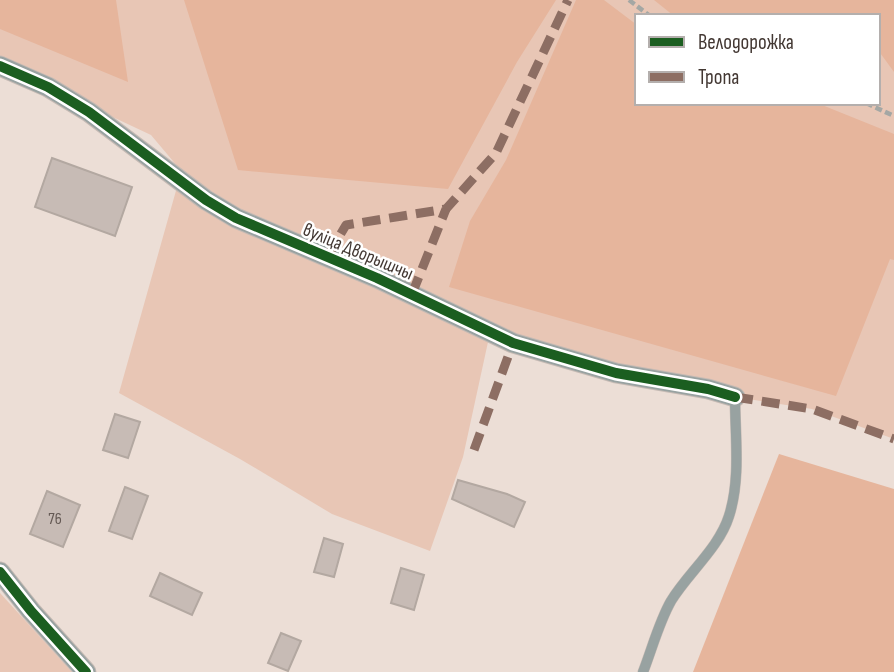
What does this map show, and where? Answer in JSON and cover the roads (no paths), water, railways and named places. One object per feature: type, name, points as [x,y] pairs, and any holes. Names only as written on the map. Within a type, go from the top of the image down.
[{"type":"street","name":"вуліца Дворышчы","points":[[0,66],[48,87],[89,112],[206,200],[236,218],[377,278],[513,342],[616,373],[708,389],[735,397]]},
{"type":"street","points":[[0,572],[86,672]]},
{"type":"lane","points":[[643,672],[669,604],[721,534],[729,517],[734,493],[735,397]]}]
